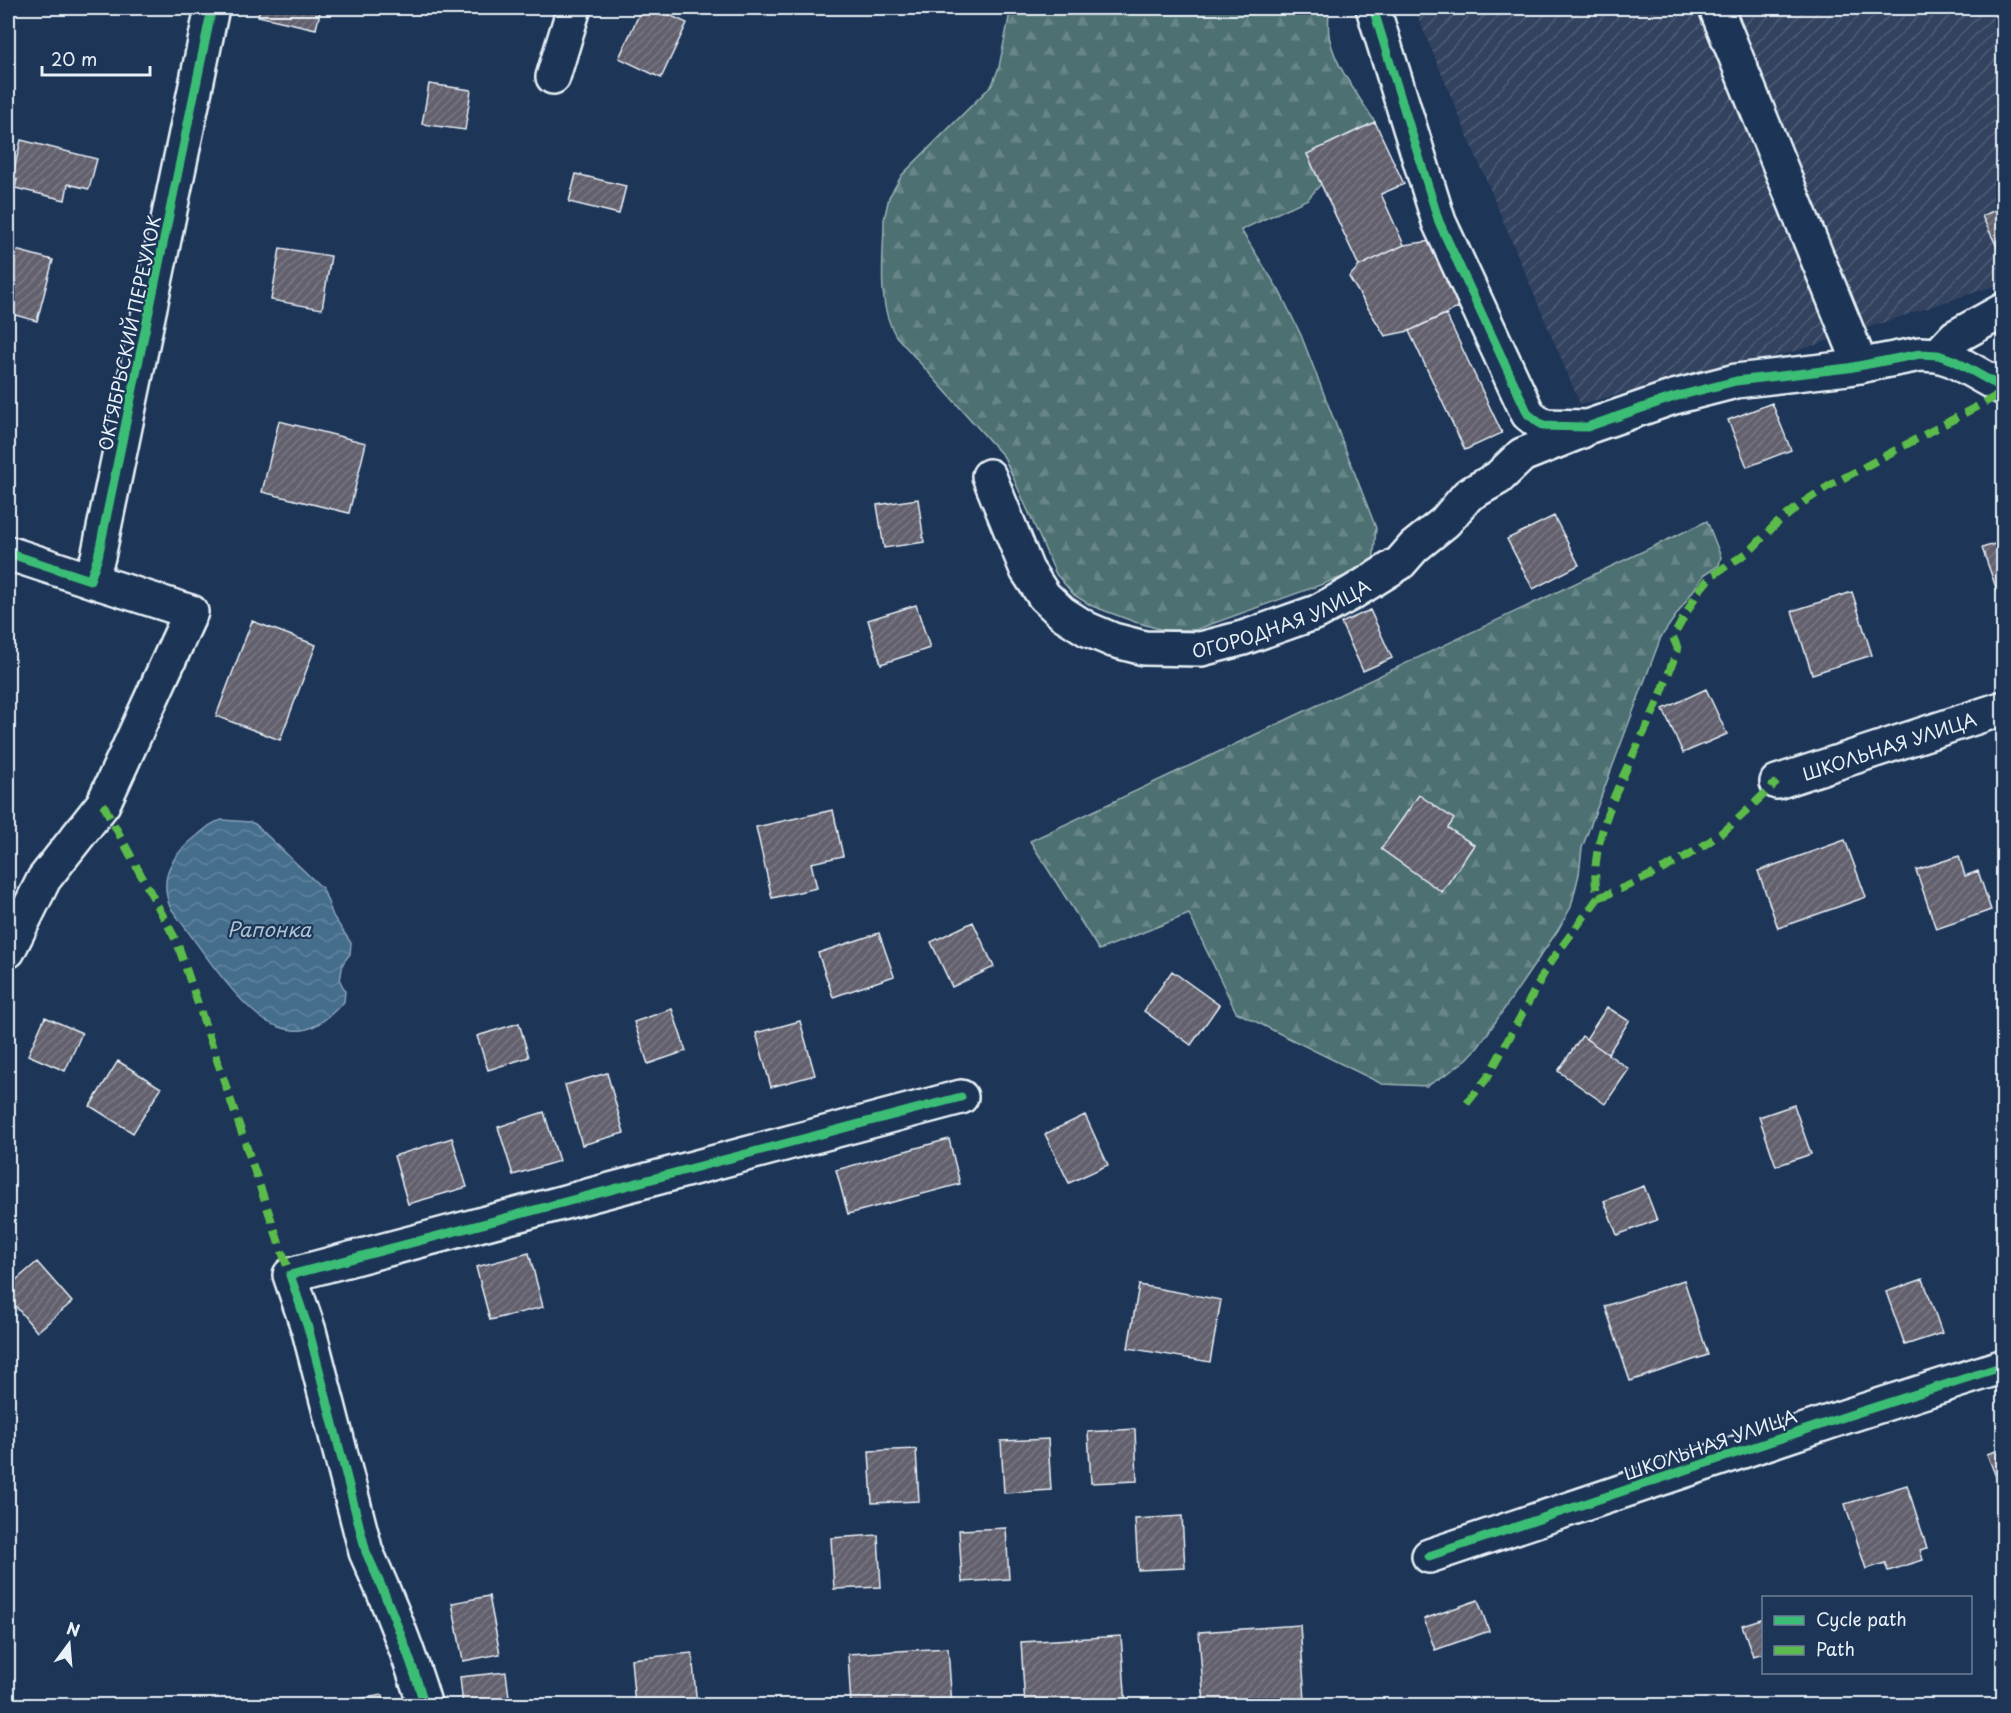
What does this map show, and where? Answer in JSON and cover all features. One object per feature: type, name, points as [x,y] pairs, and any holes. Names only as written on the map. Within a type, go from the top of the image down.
[{"type":"street","name":"ОКТЯБРЬСКИЙ ПЕРЕУЛОК","points":[[90,580],[105,530],[212,8]]},
{"type":"street","points":[[553,77],[574,8]]},
{"type":"street","points":[[1373,8],[1439,222],[1528,414],[1543,426],[1587,427],[1674,397],[1736,381],[1861,366],[1920,354],[1938,355],[1953,360],[2001,387],[2004,386]]},
{"type":"street","points":[[1716,8],[1861,366]]},
{"type":"street","points":[[1938,355],[1955,337],[2004,310]]},
{"type":"street","name":"ОГОРОДНАЯ УЛИЦА","points":[[990,476],[1027,570],[1044,596],[1062,613],[1087,629],[1113,640],[1144,648],[1201,649],[1243,638],[1308,615],[1350,594],[1400,563],[1414,547],[1445,522],[1468,495],[1498,478],[1522,455],[1609,420]]},
{"type":"street","points":[[8,553],[191,612],[103,804],[44,879],[8,951]]},
{"type":"street","name":"ШКОЛЬНАЯ УЛИЦА","points":[[1777,782],[2004,708]]},
{"type":"street","points":[[426,1706],[380,1582],[366,1552],[309,1331],[290,1275],[961,1097]]},
{"type":"street","name":"ШКОЛЬНАЯ УЛИЦА","points":[[1429,1556],[2004,1366]]},
{"type":"shaded area","points":[[1414,8],[2003,8],[2003,283],[1800,350],[1580,404]]},
{"type":"green space","points":[[1011,8],[1329,8],[1329,32],[1333,51],[1343,73],[1375,122],[1307,154],[1321,184],[1308,199],[1241,230],[1280,292],[1301,335],[1376,528],[1373,566],[1195,630],[1163,630],[1092,606],[1074,595],[1056,574],[1004,457],[896,336],[886,310],[882,280],[884,220],[889,197],[902,175],[992,85],[999,67]]},
{"type":"green space","points":[[1707,521],[1721,557],[1719,565],[1704,575],[1661,637],[1582,848],[1579,874],[1571,907],[1558,930],[1479,1046],[1467,1059],[1427,1086],[1382,1084],[1236,1012],[1189,914],[1099,950],[1030,841]]},
{"type":"water","name":"Рапонка","points":[[222,820],[255,824],[323,889],[333,916],[351,943],[350,954],[343,963],[340,981],[345,991],[344,1002],[315,1026],[303,1030],[292,1030],[260,1017],[224,980],[170,907],[166,885],[170,866],[189,842],[215,822]]},
{"type":"building","points":[[260,8],[321,8],[316,29],[258,16]]},
{"type":"building","points":[[642,8],[654,8],[687,23],[661,78],[619,58]]},
{"type":"building","points":[[429,84],[471,90],[465,130],[422,124]]},
{"type":"building","points":[[1375,122],[1404,184],[1381,194],[1404,245],[1359,266],[1307,154]]},
{"type":"building","points":[[21,140],[97,159],[89,189],[68,184],[65,200],[15,188],[17,179],[12,178]]},
{"type":"building","points":[[576,174],[626,186],[619,214],[569,202]]},
{"type":"building","points":[[2004,206],[2004,261],[1982,216]]},
{"type":"building","points":[[1431,241],[1460,307],[1409,331],[1385,336],[1349,277],[1359,266],[1404,245]]},
{"type":"building","points":[[8,248],[53,260],[37,321],[8,313]]},
{"type":"building","points":[[280,248],[331,256],[322,309],[271,300]]},
{"type":"building","points":[[1446,314],[1502,433],[1465,450],[1409,331]]},
{"type":"building","points":[[1772,403],[1791,450],[1747,467],[1728,420]]},
{"type":"building","points":[[279,421],[366,443],[349,513],[262,492]]},
{"type":"building","points":[[918,499],[924,542],[884,548],[877,505]]},
{"type":"building","points":[[1554,516],[1579,565],[1533,589],[1507,539]]},
{"type":"building","points":[[2004,541],[2004,610],[1982,548]]},
{"type":"building","points":[[1852,592],[1872,655],[1812,674],[1792,611]]},
{"type":"building","points":[[916,605],[930,648],[881,664],[868,620]]},
{"type":"building","points":[[1370,610],[1392,658],[1363,671],[1341,623]]},
{"type":"building","points":[[252,621],[316,645],[280,740],[216,716]]},
{"type":"building","points":[[1706,689],[1727,734],[1683,753],[1663,709]]},
{"type":"building","points":[[1419,795],[1454,819],[1448,828],[1474,845],[1442,892],[1381,849]]},
{"type":"building","points":[[833,810],[843,856],[811,863],[817,888],[772,898],[756,827]]},
{"type":"building","points":[[1845,840],[1866,897],[1778,928],[1758,871]]},
{"type":"building","points":[[1959,856],[1965,876],[1978,871],[1991,910],[1936,929],[1916,870]]},
{"type":"building","points":[[973,922],[994,967],[952,987],[931,942]]},
{"type":"building","points":[[879,933],[894,976],[833,997],[818,953]]},
{"type":"building","points":[[1172,971],[1219,1005],[1191,1045],[1144,1011]]},
{"type":"building","points":[[1607,1007],[1629,1021],[1608,1054],[1586,1039]]},
{"type":"building","points":[[672,1009],[686,1051],[648,1064],[634,1022]]},
{"type":"building","points":[[45,1017],[82,1033],[65,1071],[28,1055]]},
{"type":"building","points":[[800,1021],[815,1075],[771,1087],[756,1033]]},
{"type":"building","points":[[519,1023],[529,1057],[488,1070],[477,1036]]},
{"type":"building","points":[[1582,1036],[1629,1069],[1605,1104],[1558,1071]]},
{"type":"building","points":[[118,1061],[161,1088],[133,1133],[90,1106]]},
{"type":"building","points":[[607,1073],[624,1133],[582,1145],[565,1085]]},
{"type":"building","points":[[1794,1105],[1811,1154],[1776,1166],[1759,1117]]},
{"type":"building","points":[[544,1112],[559,1161],[513,1175],[498,1127]]},
{"type":"building","points":[[1085,1115],[1108,1165],[1069,1183],[1045,1134]]},
{"type":"building","points":[[452,1138],[467,1187],[408,1204],[394,1156]]},
{"type":"building","points":[[949,1139],[960,1184],[848,1214],[836,1170]]},
{"type":"building","points":[[1644,1186],[1657,1220],[1617,1235],[1604,1201]]},
{"type":"building","points":[[529,1253],[543,1307],[490,1320],[476,1267]]},
{"type":"building","points":[[37,1262],[72,1302],[37,1332],[8,1297],[8,1287]]},
{"type":"building","points":[[1923,1279],[1942,1333],[1905,1345],[1886,1292]]},
{"type":"building","points":[[1684,1280],[1708,1355],[1630,1381],[1605,1306]]},
{"type":"building","points":[[1139,1285],[1221,1300],[1210,1362],[1128,1348]]},
{"type":"building","points":[[1135,1429],[1137,1481],[1091,1483],[1088,1432]]},
{"type":"building","points":[[1048,1439],[1051,1490],[1004,1493],[1001,1441]]},
{"type":"building","points":[[2004,1439],[2004,1497],[1987,1454],[1999,1450]]},
{"type":"building","points":[[916,1449],[919,1501],[872,1503],[869,1451]]},
{"type":"building","points":[[1907,1485],[1927,1548],[1920,1550],[1923,1560],[1888,1571],[1885,1563],[1866,1569],[1845,1504]]},
{"type":"building","points":[[1182,1516],[1185,1568],[1138,1570],[1135,1519]]},
{"type":"building","points":[[1006,1528],[1009,1579],[962,1582],[959,1530]]},
{"type":"building","points":[[878,1535],[881,1587],[834,1589],[831,1538]]},
{"type":"building","points":[[489,1596],[500,1654],[463,1661],[452,1603]]},
{"type":"building","points":[[1478,1600],[1489,1631],[1435,1650],[1424,1619]]},
{"type":"building","points":[[1762,1619],[1762,1654],[1753,1656],[1742,1625]]},
{"type":"building","points":[[1300,1625],[1305,1701],[1204,1706],[1199,1632]]},
{"type":"building","points":[[1121,1636],[1126,1706],[1025,1706],[1021,1642]]},
{"type":"building","points":[[948,1648],[952,1706],[851,1706],[848,1654]]},
{"type":"building","points":[[692,1653],[697,1706],[635,1706],[631,1659]]},
{"type":"building","points":[[506,1672],[510,1706],[463,1706],[460,1677]]},
{"type":"building","points":[[383,1695],[385,1706],[312,1706]]},
{"type":"marked path","points":[[1467,1103],[1488,1077],[1549,964],[1598,898],[1595,875],[1604,825],[1613,799],[1660,697],[1678,649],[1673,637],[1698,592],[1711,576],[1750,551],[1775,525],[1804,502],[1827,487],[2004,392]]},
{"type":"marked path","points":[[1598,898],[1648,877],[1711,841],[1732,825],[1777,782]]},
{"type":"marked path","points":[[103,804],[177,942],[290,1275]]},
{"type":"cycle path","points":[[8,553],[90,580],[98,557],[212,8]]},
{"type":"cycle path","points":[[1373,8],[1439,222],[1528,414],[1543,426],[1587,427],[1674,397],[1736,381],[1848,368],[1920,354],[1938,355],[1953,360],[2001,387],[2004,386]]},
{"type":"cycle path","points":[[425,1706],[398,1628],[366,1552],[309,1331],[290,1275],[961,1097]]},
{"type":"cycle path","points":[[1429,1556],[2004,1366]]}]
